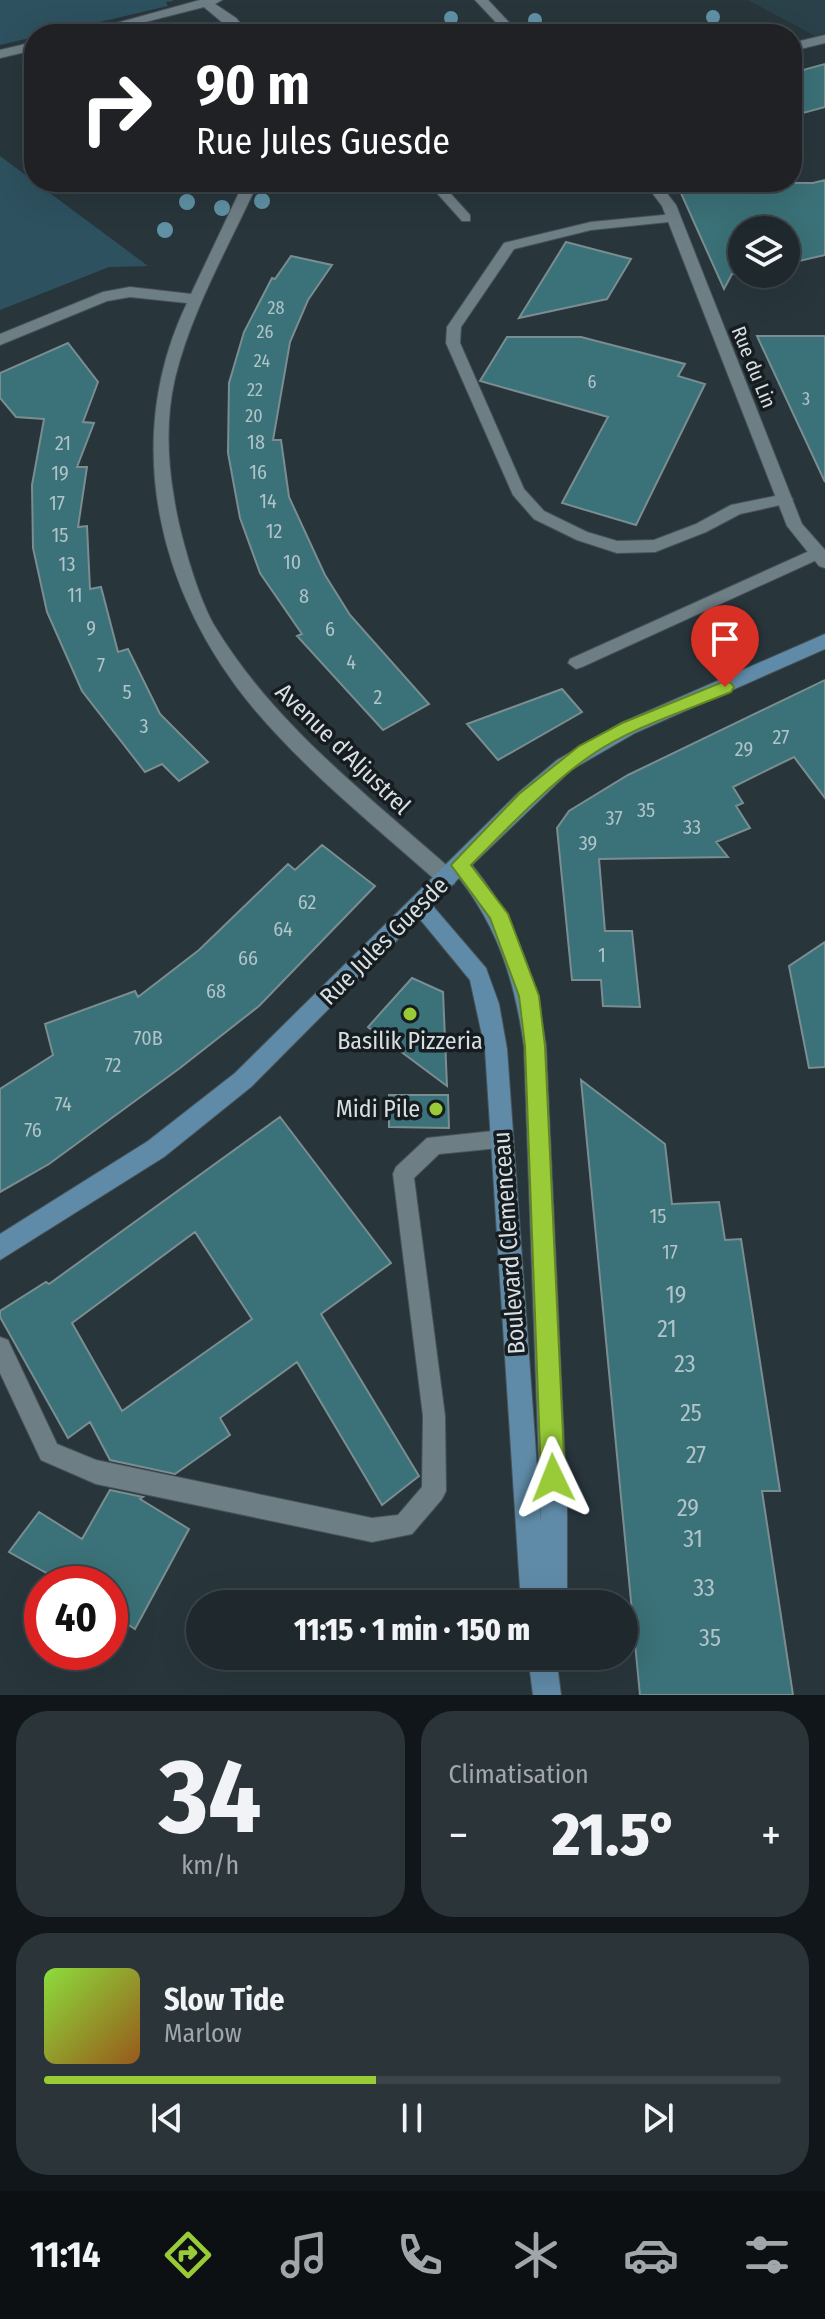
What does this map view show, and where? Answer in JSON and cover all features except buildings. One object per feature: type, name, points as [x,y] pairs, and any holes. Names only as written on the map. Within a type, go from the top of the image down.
[{"type":"street","points":[[481,0],[504,24]]},
{"type":"street","points":[[121,24],[208,1]]},
{"type":"street","points":[[208,1],[220,24]]},
{"type":"street","points":[[208,1],[235,24]]},
{"type":"street","points":[[802,45],[825,39]]},
{"type":"street","points":[[0,54],[24,48]]},
{"type":"street","name":"Avenue d'Aljustrel","points":[[244,192],[217,258],[182,329],[167,380],[161,421],[160,464],[170,529],[205,625],[259,702],[295,742],[453,872]]},
{"type":"street","name":"Rue du Lin","points":[[660,192],[674,218],[795,526],[820,558]]},
{"type":"street","points":[[0,340],[103,297],[130,292],[196,299]]},
{"type":"street","name":"Rue Jules Guesde","points":[[0,1248],[156,1149],[198,1118],[290,1035],[525,799],[585,751],[628,728],[825,641]]},
{"type":"street","name":"Boulevard Clemenceau","points":[[453,872],[498,914],[529,996],[535,1046],[554,1509],[553,1590]]},
{"type":"street","name":"Boulevard Clemenceau","points":[[420,905],[479,975],[496,1049],[534,1590]]},
{"type":"street","points":[[545,1670],[550,1695]]},
{"type":"street","points":[[550,1695],[552,1670]]},
{"type":"lane","points":[[442,192],[466,218]]},
{"type":"lane","points":[[674,218],[591,226],[509,246],[454,327],[453,343],[518,491],[539,515],[582,536],[617,547],[655,546],[701,528],[736,509],[785,499]]},
{"type":"lane","points":[[576,663],[820,558]]},
{"type":"lane","points":[[0,1348],[49,1452],[96,1472],[372,1530],[404,1526],[434,1491],[434,1416],[403,1174],[434,1145],[502,1140]]},
{"type":"shaded area","points":[[0,0],[173,0],[166,2],[168,6],[91,24],[24,24],[24,39],[0,45]]},
{"type":"shaded area","points":[[748,0],[825,0],[825,33],[815,36],[802,29],[802,24],[793,24]]},
{"type":"shaded area","points":[[0,156],[24,174],[24,192],[48,192],[148,266],[109,267],[0,310]]},
{"type":"place","name":"Basilik Pizzeria","points":[[410,1014]]},
{"type":"place","name":"Midi Pile","points":[[436,1109]]},
{"type":"route","points":[[553,1478],[535,1046],[529,996],[520,965],[498,914],[460,865],[525,799],[564,765],[628,728],[725,687]]}]
